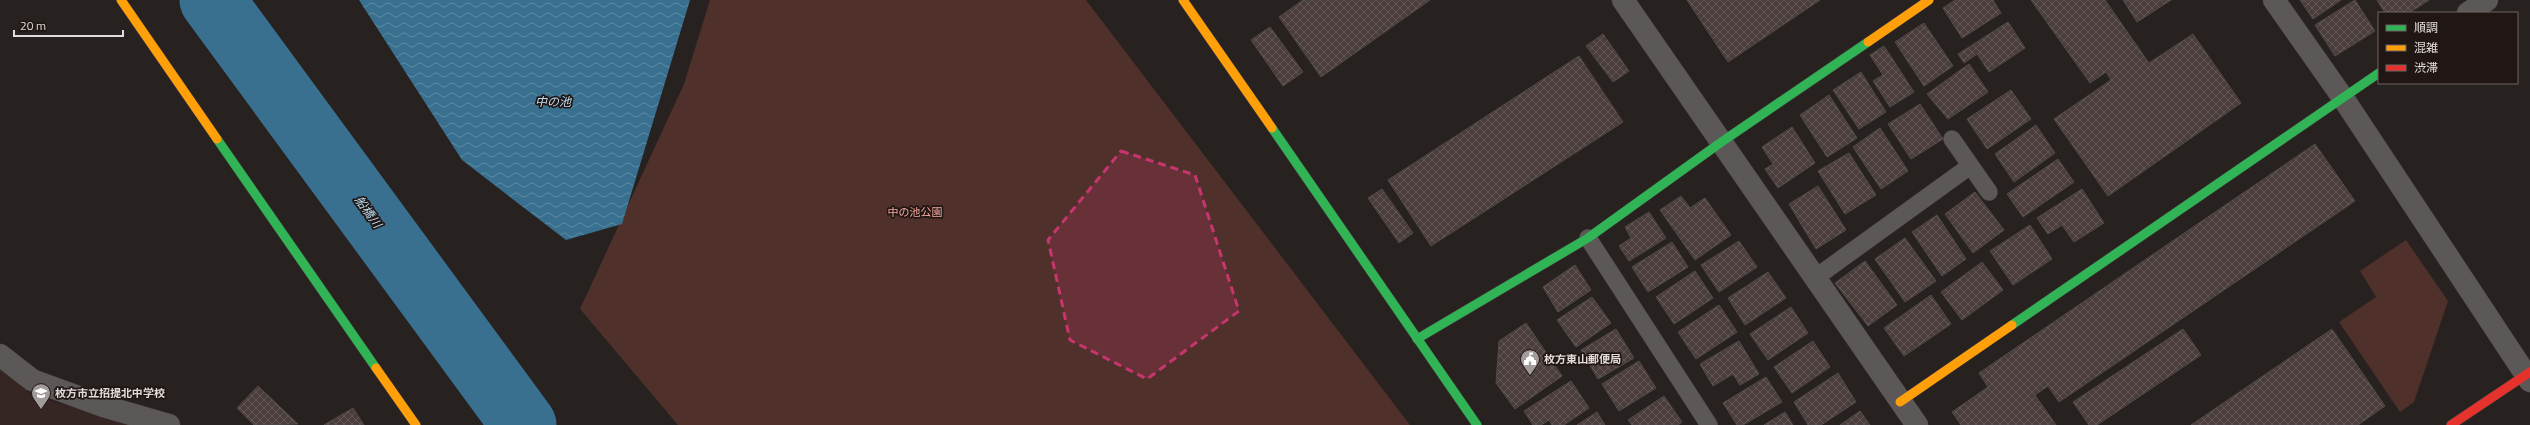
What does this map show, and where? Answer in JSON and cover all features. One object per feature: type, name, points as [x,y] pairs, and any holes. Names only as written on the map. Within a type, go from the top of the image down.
[{"type":"street","points":[[121,0],[416,425]]},
{"type":"street","points":[[1183,0],[1477,425]]},
{"type":"street","points":[[1623,0],[1720,143],[1917,425]]},
{"type":"street","points":[[1417,339],[1588,238],[1720,143],[1929,0]]},
{"type":"street","points":[[2274,0],[2343,98],[2529,376],[2451,425]]},
{"type":"street","points":[[1900,402],[2378,74]]},
{"type":"street","points":[[0,355],[32,380],[103,406],[169,425]]},
{"type":"lane","points":[[1952,139],[1989,192]]},
{"type":"lane","points":[[1815,278],[1970,166]]},
{"type":"lane","points":[[1588,238],[1709,425]]},
{"type":"highlighted area","points":[[1121,151],[1195,175],[1239,311],[1147,379],[1070,340],[1048,240]]},
{"type":"shaded area","name":"枚方市立招提北中学校","points":[[0,369],[32,395],[133,425],[0,425]]},
{"type":"green space","name":"中の池公園","points":[[710,0],[1086,0],[1410,425],[678,425],[580,309],[684,84]]},
{"type":"green space","points":[[2406,240],[2448,301],[2414,402],[2400,412],[2339,322],[2376,297],[2360,271]]},
{"type":"water","name":"中の池","points":[[359,0],[690,0],[622,224],[566,240],[462,160]]},
{"type":"building","points":[[1303,0],[1430,0],[1321,77],[1279,17]]},
{"type":"building","points":[[1687,0],[1820,0],[1728,62]]},
{"type":"building","points":[[1955,0],[1993,0],[2001,13],[1962,38],[1943,8]]},
{"type":"building","points":[[2031,0],[2105,0],[2149,63],[2193,34],[2241,103],[2108,196],[2054,119],[2111,80],[2106,72],[2090,83]]},
{"type":"building","points":[[2123,0],[2171,0],[2137,22]]},
{"type":"building","points":[[2300,0],[2341,0],[2313,19]]},
{"type":"building","points":[[2355,0],[2375,31],[2335,56],[2315,25]]},
{"type":"building","points":[[2377,0],[2429,0],[2411,12],[2384,12]]},
{"type":"building","points":[[2008,22],[2025,48],[1989,72],[1977,54],[1964,63],[1958,54]]},
{"type":"building","points":[[1924,23],[1953,66],[1924,86],[1895,42]]},
{"type":"building","points":[[1270,27],[1303,72],[1283,86],[1251,40]]},
{"type":"building","points":[[1603,34],[1629,71],[1613,82],[1586,46]]},
{"type":"building","points":[[1884,46],[1914,92],[1890,107],[1873,81],[1883,75],[1870,55]]},
{"type":"building","points":[[1579,56],[1623,122],[1431,246],[1388,180]]},
{"type":"building","points":[[1969,64],[1988,92],[1948,119],[1927,94]]},
{"type":"building","points":[[1861,72],[1886,112],[1859,129],[1833,90]]},
{"type":"building","points":[[2011,90],[2031,119],[1987,149],[1967,119]]},
{"type":"building","points":[[1829,95],[1857,138],[1827,157],[1800,115]]},
{"type":"building","points":[[1920,104],[1943,139],[1911,159],[1888,124]]},
{"type":"building","points":[[2036,125],[2055,153],[2014,182],[1995,154]]},
{"type":"building","points":[[1792,127],[1815,163],[1778,188],[1765,169],[1773,164],[1762,147]]},
{"type":"building","points":[[1880,128],[1908,171],[1881,189],[1853,147]]},
{"type":"building","points":[[2315,144],[2355,201],[2059,402],[2048,386],[2035,395],[2056,425],[1961,425],[1952,412],[1988,387],[1979,373]]},
{"type":"building","points":[[1849,153],[1876,195],[1845,214],[1818,171]]},
{"type":"building","points":[[2058,159],[2074,182],[2023,217],[2007,194]]},
{"type":"building","points":[[1818,186],[1846,230],[1816,249],[1789,204]]},
{"type":"building","points":[[1382,189],[1413,233],[1399,243],[1368,198]]},
{"type":"building","points":[[2082,189],[2104,223],[2074,242],[2062,225],[2048,234],[2037,218]]},
{"type":"building","points":[[1975,192],[2004,230],[1973,253],[1945,214]]},
{"type":"building","points":[[1681,196],[1690,208],[1705,198],[1731,235],[1695,260],[1660,210]]},
{"type":"building","points":[[1649,212],[1666,238],[1629,261],[1619,246],[1631,238],[1625,227]]},
{"type":"building","points":[[1937,215],[1966,259],[1942,276],[1912,232]]},
{"type":"building","points":[[2030,225],[2052,259],[2013,285],[1990,251]]},
{"type":"building","points":[[1905,238],[1936,281],[1905,302],[1875,259]]},
{"type":"building","points":[[1739,241],[1757,267],[1719,292],[1701,265]]},
{"type":"building","points":[[1672,242],[1688,267],[1648,292],[1632,267]]},
{"type":"building","points":[[1865,261],[1897,305],[1868,326],[1835,283]]},
{"type":"building","points":[[1982,262],[2003,290],[1962,320],[1941,292]]},
{"type":"building","points":[[1575,265],[1591,290],[1558,312],[1543,287]]},
{"type":"building","points":[[1695,271],[1713,298],[1674,324],[1656,297]]},
{"type":"building","points":[[1768,272],[1786,298],[1745,325],[1728,298]]},
{"type":"building","points":[[1931,295],[1951,324],[1904,356],[1884,328]]},
{"type":"building","points":[[1592,297],[1611,323],[1576,347],[1557,320]]},
{"type":"building","points":[[1719,305],[1737,332],[1696,359],[1678,332]]},
{"type":"building","points":[[1791,307],[1808,333],[1768,360],[1750,334]]},
{"type":"building","points":[[1526,323],[1562,376],[1515,409],[1496,383],[1499,341]]},
{"type":"building","points":[[1616,329],[1634,358],[1598,379],[1581,350]]},
{"type":"building","points":[[2183,329],[2201,355],[2097,425],[2089,425],[2073,402]]},
{"type":"building","points":[[2332,329],[2385,406],[2358,425],[2191,425]]},
{"type":"building","points":[[1739,341],[1759,374],[1740,385],[1733,374],[1713,386],[1700,364]]},
{"type":"building","points":[[1813,341],[1830,367],[1792,393],[1774,367]]},
{"type":"building","points":[[1639,361],[1656,388],[1619,411],[1602,384]]},
{"type":"building","points":[[1838,373],[1856,402],[1821,425],[1808,425],[1794,402]]},
{"type":"building","points":[[1766,377],[1782,402],[1743,425],[1737,425],[1723,403]]},
{"type":"building","points":[[1571,381],[1589,408],[1564,425],[1552,425],[1549,420],[1541,425],[1533,425],[1524,411]]},
{"type":"building","points":[[258,386],[298,424],[254,425],[237,408]]},
{"type":"building","points":[[1664,396],[1682,422],[1678,425],[1632,425],[1628,420]]},
{"type":"building","points":[[353,408],[364,425],[324,425]]},
{"type":"building","points":[[1860,411],[1870,425],[1840,425]]},
{"type":"building","points":[[1597,412],[1605,425],[1577,425]]},
{"type":"building","points":[[1785,412],[1793,425],[1764,425]]},
{"type":"waterway","name":"船橋川","points":[[212,0],[524,425]]},
{"type":"traffic: fast","points":[[1417,339],[1588,238],[1720,143],[1868,42]]},
{"type":"traffic: fast","points":[[2012,325],[2378,74]]},
{"type":"traffic: fast","points":[[1272,128],[1477,425]]},
{"type":"traffic: fast","points":[[217,139],[376,368]]},
{"type":"traffic: slow","points":[[121,0],[217,139]]},
{"type":"traffic: slow","points":[[1183,0],[1272,128]]},
{"type":"traffic: slow","points":[[1868,42],[1929,0]]},
{"type":"traffic: slow","points":[[1900,402],[2012,325]]},
{"type":"traffic: slow","points":[[376,368],[416,425]]},
{"type":"traffic: jam","points":[[2451,425],[2530,372]]},
{"type":"place","name":"枚方東山郵便局","points":[[1530,376]]},
{"type":"place","name":"枚方市立招提北中学校","points":[[41,410]]}]
